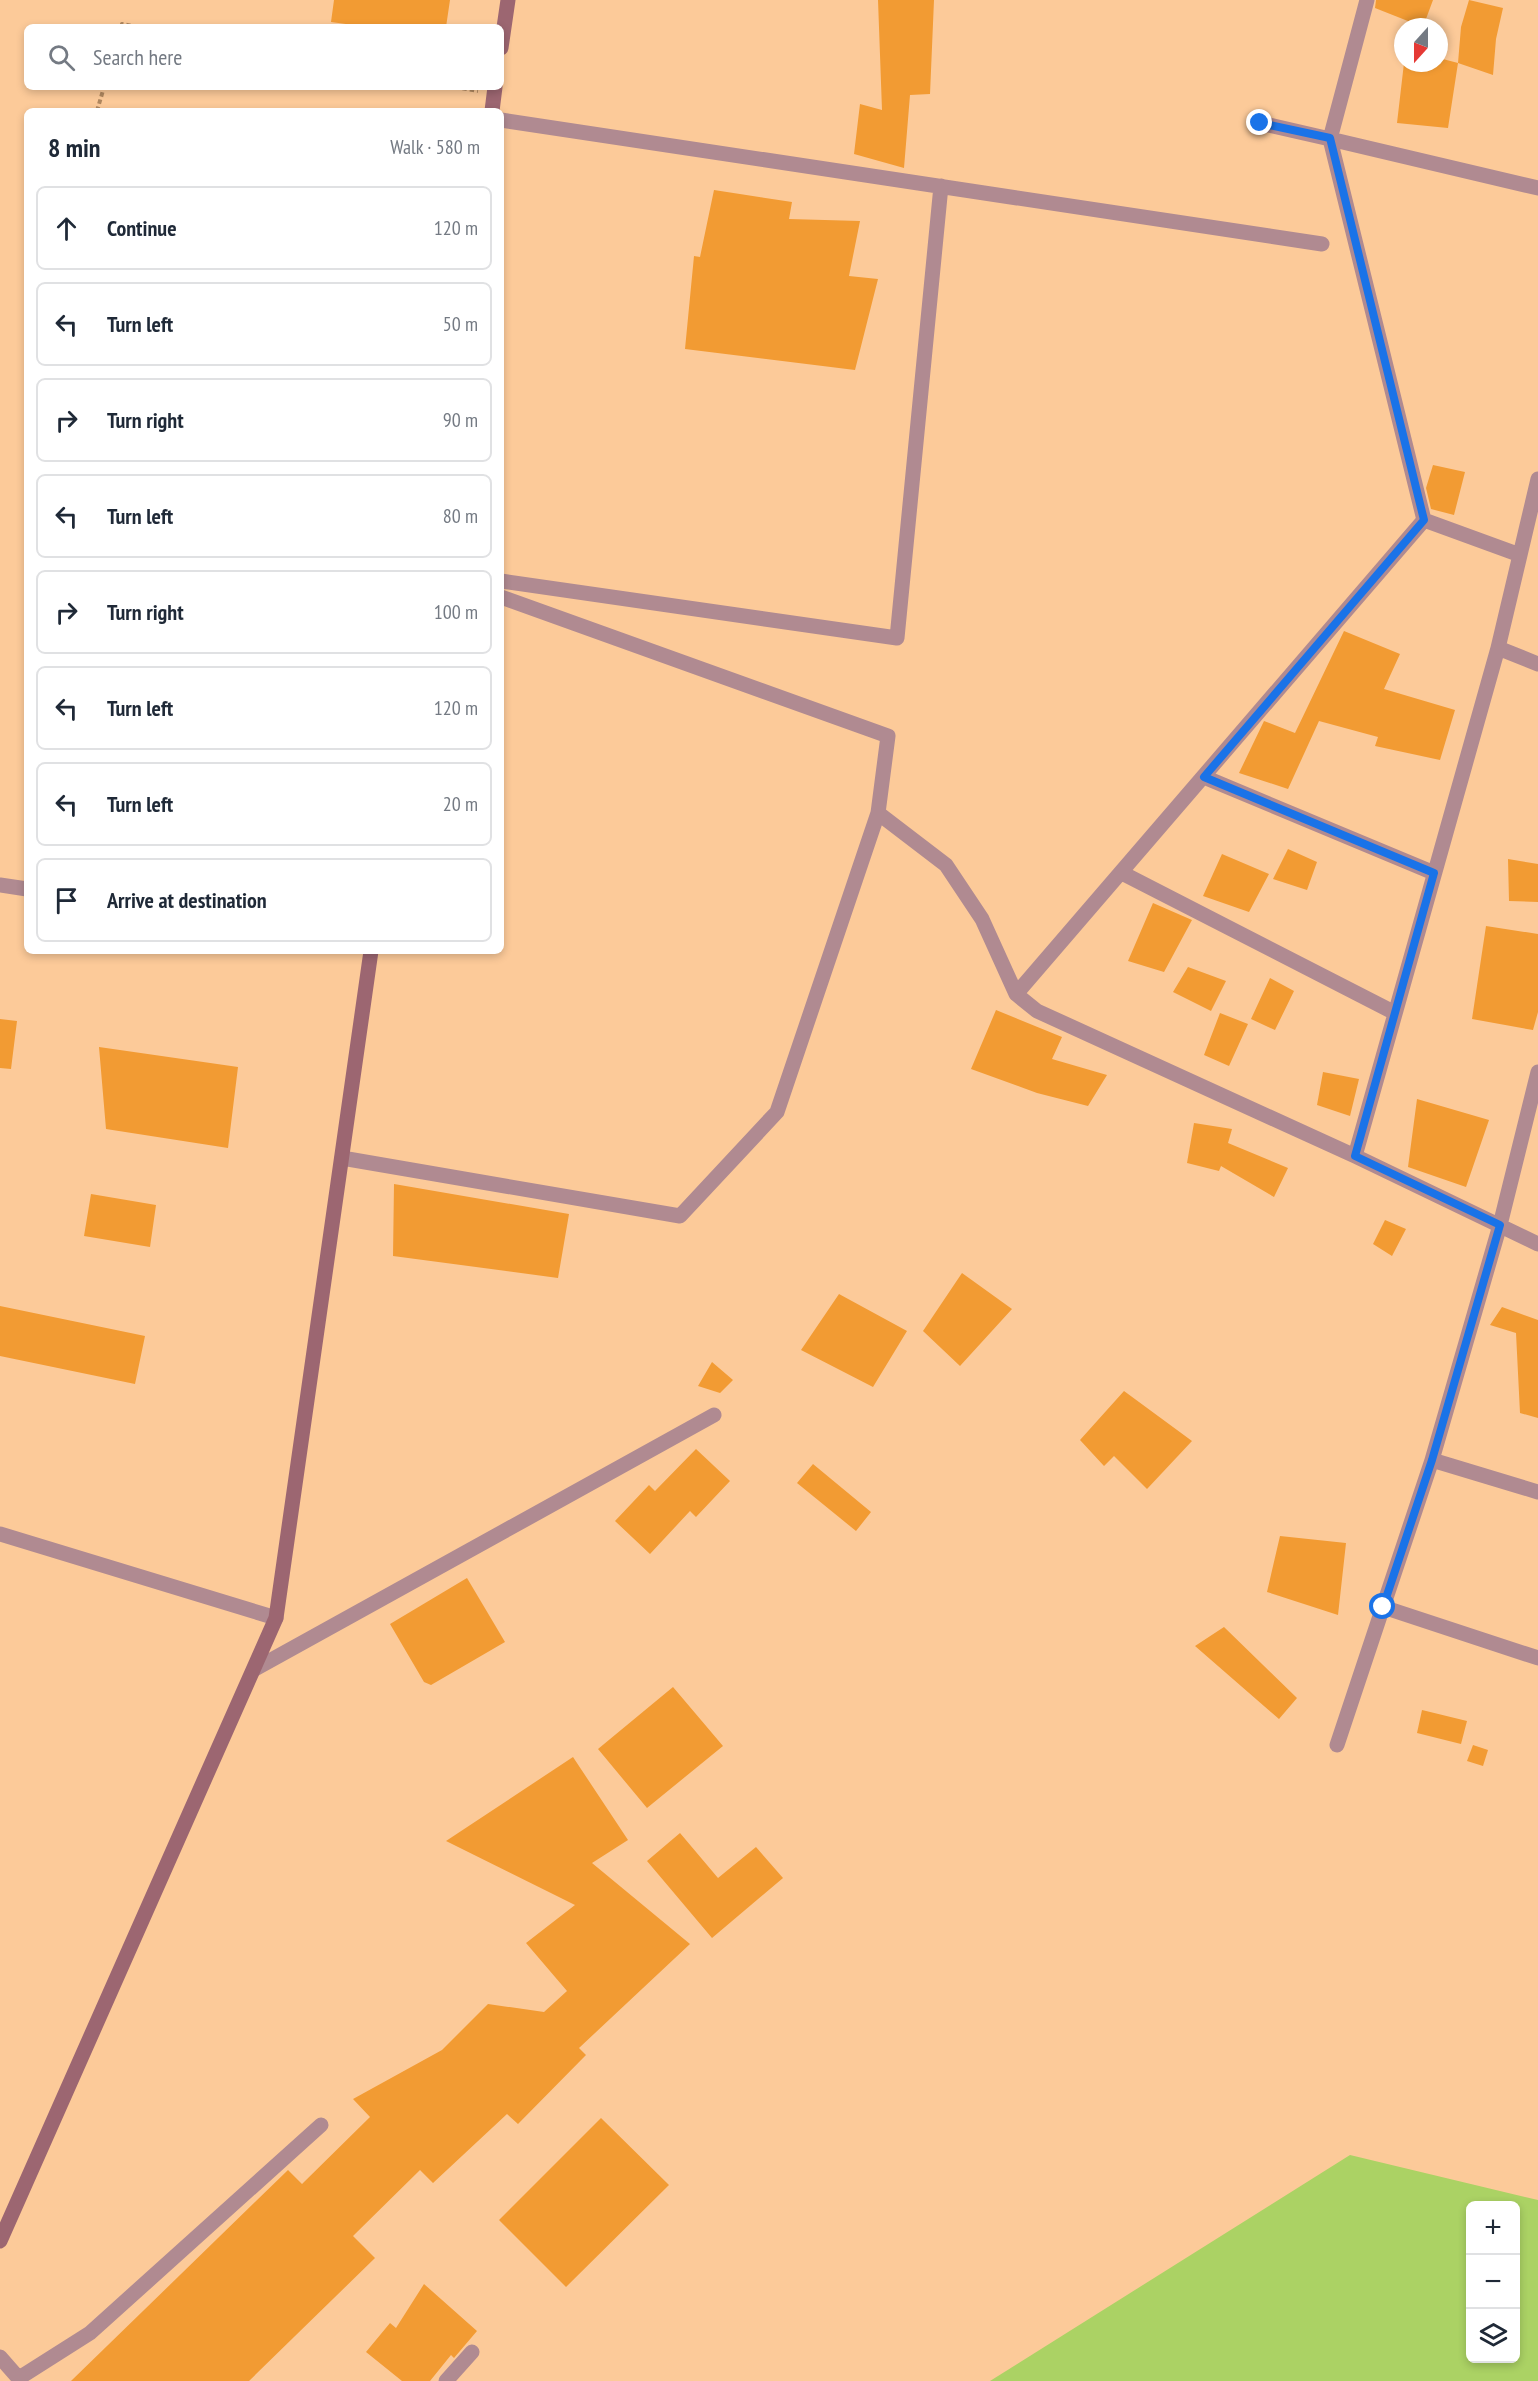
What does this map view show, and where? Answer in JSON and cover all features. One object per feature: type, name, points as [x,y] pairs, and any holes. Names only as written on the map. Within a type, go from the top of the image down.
[{"type":"main road","points":[[504,27],[508,0]]},
{"type":"main road","points":[[492,108],[495,90]]},
{"type":"main road","points":[[0,2241],[276,1618],[371,954]]},
{"type":"street","points":[[1367,0],[1330,138],[1424,520]]},
{"type":"street","points":[[504,120],[1322,244]]},
{"type":"street","points":[[1260,123],[1538,188]]},
{"type":"street","points":[[504,581],[897,638],[941,186]]},
{"type":"street","points":[[1355,1156],[1498,648],[1538,479]]},
{"type":"street","points":[[1424,520],[1520,555]]},
{"type":"street","points":[[1016,994],[1424,520]]},
{"type":"street","points":[[342,1158],[680,1216],[777,1112],[878,813],[888,736],[504,598]]},
{"type":"street","points":[[1498,648],[1538,664]]},
{"type":"street","points":[[1204,777],[1434,873]]},
{"type":"street","points":[[878,813],[946,866],[982,919],[1016,994],[1037,1011],[1355,1156],[1538,1244]]},
{"type":"street","points":[[1122,873],[1395,1013]]},
{"type":"street","points":[[0,885],[24,889]]},
{"type":"street","points":[[1337,1745],[1432,1460],[1500,1225],[1538,1072]]},
{"type":"street","points":[[255,1669],[714,1415]]},
{"type":"street","points":[[1432,1460],[1538,1492]]},
{"type":"street","points":[[0,1534],[276,1618]]},
{"type":"street","points":[[1383,1607],[1538,1658]]},
{"type":"street","points":[[0,2357],[20,2380],[90,2333],[321,2125]]},
{"type":"street","points":[[446,2381],[472,2352]]},
{"type":"path","points":[[98,108],[103,90]]},
{"type":"green space","points":[[1350,2155],[1538,2200],[1538,2381],[990,2381]]},
{"type":"building","points":[[334,0],[450,0],[446,24],[331,22]]},
{"type":"building","points":[[878,0],[934,0],[930,94],[910,95],[904,168],[854,154],[860,104],[882,110]]},
{"type":"building","points":[[1376,0],[1433,0],[1426,18],[1400,18],[1375,8]]},
{"type":"building","points":[[1469,0],[1503,8],[1496,39],[1493,75],[1458,63],[1461,27]]},
{"type":"building","points":[[1448,60],[1458,63],[1448,128],[1397,123],[1403,72],[1448,72]]},
{"type":"building","points":[[714,190],[792,202],[789,219],[860,221],[849,276],[878,279],[855,370],[685,349],[694,256],[700,257]]},
{"type":"building","points":[[1433,465],[1465,472],[1454,515],[1431,509],[1426,488]]},
{"type":"building","points":[[1344,631],[1400,654],[1384,689],[1455,710],[1440,760],[1375,746],[1378,737],[1319,721],[1288,789],[1239,773],[1264,721],[1295,733]]},
{"type":"building","points":[[1288,849],[1317,862],[1307,890],[1273,879]]},
{"type":"building","points":[[1222,854],[1269,874],[1249,912],[1203,896]]},
{"type":"building","points":[[1508,859],[1538,864],[1538,902],[1509,901]]},
{"type":"building","points":[[1153,903],[1192,920],[1164,972],[1128,961]]},
{"type":"building","points":[[1486,926],[1538,934],[1538,1012],[1533,1030],[1472,1019]]},
{"type":"building","points":[[1188,967],[1226,981],[1211,1011],[1173,992]]},
{"type":"building","points":[[1270,978],[1294,991],[1275,1030],[1251,1019]]},
{"type":"building","points":[[996,1010],[1062,1037],[1052,1059],[1107,1075],[1088,1106],[1037,1093],[971,1069]]},
{"type":"building","points":[[1220,1013],[1248,1024],[1229,1066],[1204,1055]]},
{"type":"building","points":[[0,1019],[17,1021],[11,1069],[0,1068]]},
{"type":"building","points":[[99,1047],[238,1067],[228,1148],[106,1129]]},
{"type":"building","points":[[1323,1072],[1359,1079],[1350,1116],[1317,1105]]},
{"type":"building","points":[[1417,1099],[1489,1120],[1466,1187],[1408,1167]]},
{"type":"building","points":[[1194,1123],[1232,1129],[1228,1143],[1288,1168],[1274,1197],[1221,1166],[1219,1171],[1187,1163]]},
{"type":"building","points":[[394,1184],[569,1214],[558,1278],[393,1256]]},
{"type":"building","points":[[91,1194],[156,1205],[150,1247],[84,1236]]},
{"type":"building","points":[[1385,1220],[1406,1229],[1392,1256],[1373,1244]]},
{"type":"building","points":[[962,1273],[1012,1309],[960,1366],[923,1331]]},
{"type":"building","points":[[839,1294],[907,1331],[873,1387],[801,1350]]},
{"type":"building","points":[[0,1306],[145,1336],[135,1384],[0,1356]]},
{"type":"building","points":[[1502,1307],[1538,1320],[1538,1418],[1520,1413],[1516,1333],[1490,1325]]},
{"type":"building","points":[[712,1362],[733,1380],[720,1393],[698,1386]]},
{"type":"building","points":[[1124,1391],[1192,1441],[1147,1489],[1114,1456],[1104,1466],[1080,1440]]},
{"type":"building","points":[[696,1449],[730,1481],[696,1517],[690,1511],[650,1554],[615,1521],[649,1485],[655,1491]]},
{"type":"building","points":[[813,1464],[871,1512],[856,1531],[797,1483]]},
{"type":"building","points":[[1280,1536],[1346,1543],[1338,1615],[1267,1592]]},
{"type":"building","points":[[467,1578],[505,1642],[431,1685],[424,1682],[390,1624]]},
{"type":"building","points":[[1224,1627],[1297,1698],[1279,1719],[1195,1646]]},
{"type":"building","points":[[673,1687],[723,1746],[647,1808],[598,1749]]},
{"type":"building","points":[[1422,1710],[1467,1721],[1461,1744],[1417,1733]]},
{"type":"building","points":[[1473,1745],[1488,1750],[1483,1766],[1467,1761]]},
{"type":"building","points":[[573,1757],[628,1840],[592,1863],[690,1944],[579,2048],[586,2055],[518,2124],[507,2114],[433,2183],[420,2170],[353,2236],[375,2258],[249,2381],[71,2381],[288,2170],[302,2184],[370,2117],[353,2099],[442,2050],[488,2004],[544,2012],[567,1991],[526,1943],[575,1905],[446,1841]]},
{"type":"building","points":[[680,1833],[718,1878],[756,1847],[783,1878],[712,1938],[647,1861]]},
{"type":"building","points":[[601,2118],[669,2185],[566,2287],[499,2220]]},
{"type":"building","points":[[424,2284],[477,2331],[454,2358],[451,2355],[430,2381],[402,2381],[366,2352],[390,2323],[396,2328]]},
{"type":"route","points":[[1260,123],[1330,138],[1424,520],[1204,777],[1434,873],[1355,1156],[1500,1225],[1432,1460],[1383,1607]]}]
